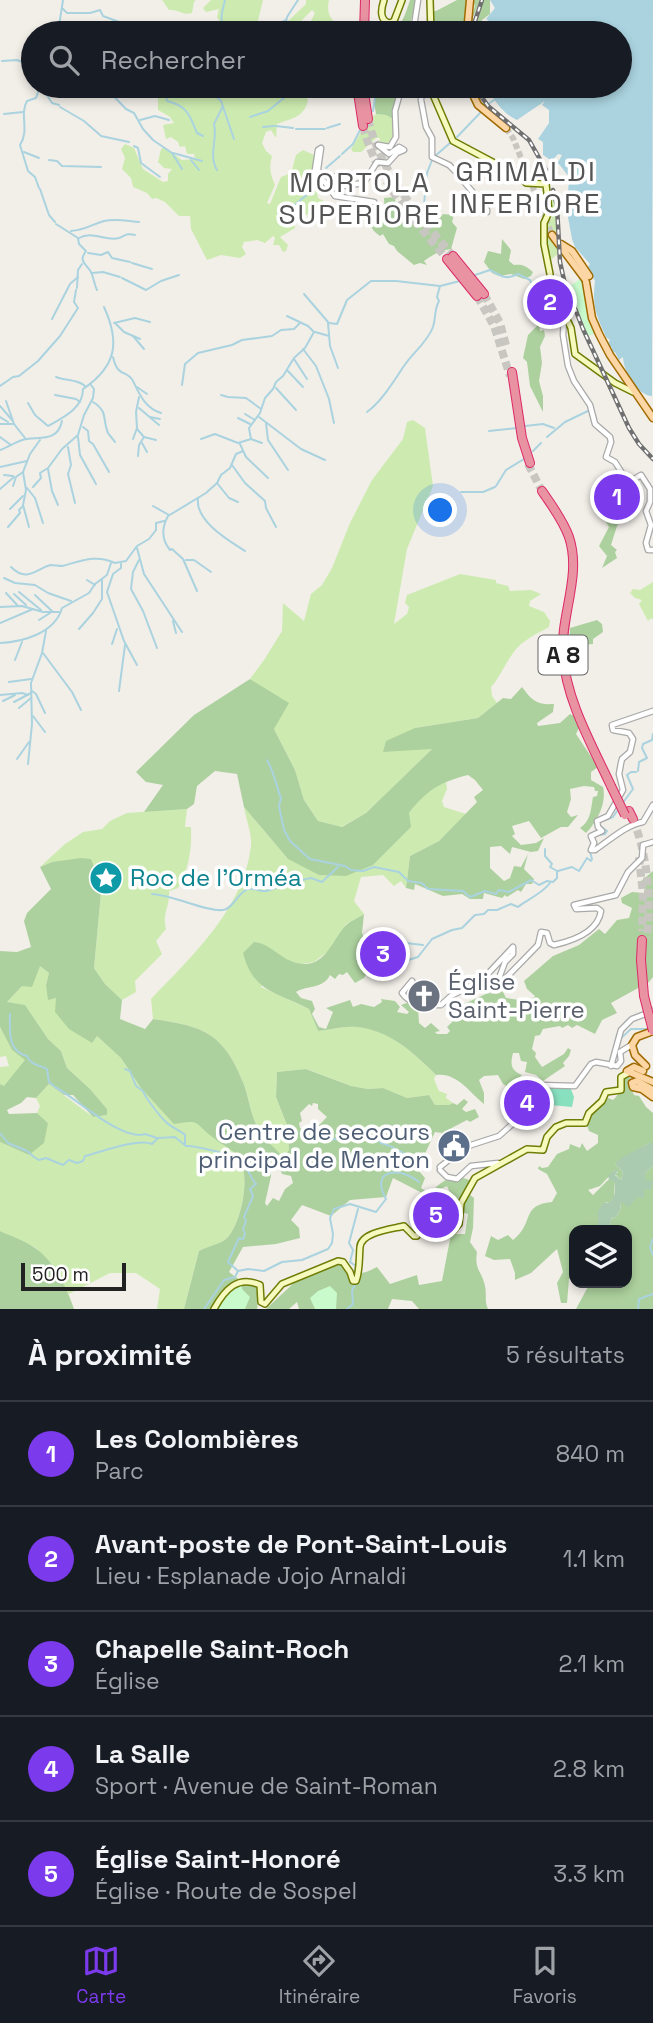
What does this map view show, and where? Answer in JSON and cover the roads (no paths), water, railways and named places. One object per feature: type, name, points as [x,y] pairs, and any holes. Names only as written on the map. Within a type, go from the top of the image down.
[{"type":"highway","points":[[363,21],[365,0]]},
{"type":"highway","points":[[361,13],[361,21]]},
{"type":"highway","points":[[360,98],[365,123],[364,98]]},
{"type":"highway","points":[[450,257],[481,295]]},
{"type":"highway","points":[[511,374],[521,443],[529,463]]},
{"type":"highway","name":"A 8","points":[[543,490],[567,525],[573,549],[571,593],[563,631],[563,655],[568,682],[591,741],[629,816]]},
{"type":"highway","points":[[644,939],[645,1001],[650,1032]]},
{"type":"highway","points":[[643,958],[653,1024]]},
{"type":"main road","points":[[384,0],[383,19],[386,21]]},
{"type":"main road","points":[[392,21],[402,0]]},
{"type":"main road","points":[[430,0],[430,21]]},
{"type":"main road","points":[[468,21],[470,0]]},
{"type":"main road","points":[[434,98],[453,141],[502,167],[516,171],[526,183],[546,184],[549,212],[544,223],[544,244],[549,269],[550,297],[559,303],[571,329],[575,354],[616,384],[630,389],[649,408]]},
{"type":"main road","points":[[476,98],[483,110],[506,128]]},
{"type":"main road","points":[[554,238],[592,283],[589,292],[592,317],[602,340],[649,408]]},
{"type":"main road","points":[[214,1309],[238,1282],[246,1280],[260,1285],[261,1302],[265,1304],[282,1284],[338,1261],[345,1264],[355,1281],[360,1245],[365,1238],[404,1226],[417,1236],[424,1221],[438,1211],[445,1215],[446,1229],[453,1231],[460,1220],[461,1203],[477,1175],[530,1148],[543,1150],[547,1137],[563,1124],[585,1123],[606,1092],[619,1092],[622,1086],[619,1077],[635,1068],[644,1068],[633,1044],[650,1032]]},
{"type":"main road","points":[[630,1071],[653,1082]]},
{"type":"main road","points":[[653,1090],[638,1082],[634,1081],[632,1084],[653,1097]]},
{"type":"street","points":[[415,21],[418,0]]},
{"type":"street","points":[[374,202],[366,203],[359,199],[335,196],[324,181],[313,183],[318,149],[321,149],[317,169],[319,174],[336,177],[343,186],[364,183],[377,162],[388,163],[404,150],[399,147],[390,154],[379,146],[390,147],[394,142],[395,110],[398,98]]},
{"type":"street","points":[[421,98],[426,127],[432,138],[432,158],[450,165],[477,197]]},
{"type":"street","points":[[564,316],[563,335],[568,366],[575,383],[590,405],[595,424],[610,438],[606,457],[615,462],[627,481],[630,482],[641,475],[650,486],[646,513],[651,528],[646,545],[648,550],[653,550]]},
{"type":"street","points":[[653,711],[612,725],[613,730],[629,733],[633,739],[630,752],[621,763],[623,790],[608,817],[597,821],[598,827],[603,831],[591,836],[594,843],[591,850],[614,839],[630,825],[643,822],[653,805]]},
{"type":"street","points":[[412,981],[402,993],[405,998],[419,1004],[441,1005],[451,996],[482,980],[513,947],[513,954],[491,989],[494,990],[538,945],[541,932],[547,933],[550,943],[554,945],[572,940],[588,931],[600,917],[601,911],[597,908],[576,909],[574,906],[616,895],[624,878],[642,858],[643,845],[653,842]]},
{"type":"street","points":[[611,1066],[621,1030],[632,1019],[653,1012]]},
{"type":"street","points":[[508,1161],[492,1165],[475,1164],[468,1167],[457,1179],[451,1179],[442,1169],[465,1147],[496,1137],[525,1113],[531,1104],[532,1093],[540,1085],[575,1086],[591,1064],[596,1062],[618,1065],[621,1061],[619,1053],[633,1044]]},
{"type":"water","points":[[490,0],[653,0],[652,396],[642,392],[628,375],[623,357],[619,360],[615,352],[612,353],[612,347],[610,348],[608,343],[610,340],[597,316],[595,281],[587,268],[590,264],[575,247],[572,239],[567,212],[569,177],[557,164],[562,155],[558,154],[552,161],[543,155],[543,142],[538,139],[549,123],[549,110],[542,105],[545,101],[517,120],[503,110],[493,98],[632,98],[632,21],[489,21],[486,19],[495,8]]},
{"type":"waterway","points":[[60,21],[63,0]]},
{"type":"waterway","points":[[222,21],[225,0]]},
{"type":"waterway","points":[[286,21],[298,0]]},
{"type":"waterway","points":[[62,8],[67,13],[100,10],[103,16],[116,21]]},
{"type":"waterway","points":[[2,61],[21,62]]},
{"type":"waterway","points":[[36,98],[27,101],[25,106],[24,134],[20,145],[28,171],[35,177],[39,188]]},
{"type":"waterway","points":[[49,98],[52,103],[59,105]]},
{"type":"waterway","points":[[115,98],[134,113],[153,140],[172,153],[182,169]]},
{"type":"waterway","points":[[166,98],[167,101],[184,109],[197,133],[203,136]]},
{"type":"waterway","points":[[216,98],[221,101],[234,139]]},
{"type":"waterway","points":[[250,117],[268,111],[284,98]]},
{"type":"waterway","points":[[373,111],[375,98]]},
{"type":"waterway","points":[[487,105],[494,100]]},
{"type":"waterway","points":[[217,170],[213,159],[214,124],[223,106]]},
{"type":"waterway","points":[[60,107],[84,121],[100,135]]},
{"type":"waterway","points":[[457,137],[482,111]]},
{"type":"waterway","points":[[4,114],[23,112]]},
{"type":"waterway","points":[[140,120],[155,116],[169,120]]},
{"type":"waterway","points":[[327,128],[340,124]]},
{"type":"waterway","points":[[263,127],[274,126]]},
{"type":"waterway","points":[[276,126],[293,128]]},
{"type":"waterway","points":[[342,154],[353,144],[361,128]]},
{"type":"waterway","points":[[296,129],[325,129]]},
{"type":"waterway","points":[[101,136],[129,142]]},
{"type":"waterway","points":[[434,157],[450,143]]},
{"type":"waterway","points":[[134,146],[138,148],[141,163],[160,177]]},
{"type":"waterway","points":[[24,152],[39,158]]},
{"type":"waterway","points":[[173,153],[202,161]]},
{"type":"waterway","points":[[326,168],[340,156]]},
{"type":"waterway","points":[[49,160],[57,161],[62,166],[101,167]]},
{"type":"waterway","points":[[191,160],[199,170]]},
{"type":"waterway","points":[[424,204],[427,173],[432,160]]},
{"type":"waterway","points":[[291,208],[309,193],[314,185]]},
{"type":"waterway","points":[[40,189],[49,215],[55,222]]},
{"type":"waterway","points":[[71,231],[108,220],[139,222]]},
{"type":"waterway","points":[[56,224],[78,238],[79,244],[86,251],[83,260],[91,272],[97,290]]},
{"type":"waterway","points":[[79,238],[89,235],[114,239],[128,234],[135,235]]},
{"type":"waterway","points":[[88,253],[101,255],[108,252],[112,258],[130,262]]},
{"type":"waterway","points":[[132,263],[152,269]]},
{"type":"waterway","points":[[77,288],[78,270],[82,264]]},
{"type":"waterway","points":[[472,276],[490,270],[506,277],[518,274],[530,280],[534,290],[546,289]]},
{"type":"waterway","points":[[92,273],[103,272],[120,277]]},
{"type":"waterway","points":[[122,278],[146,290],[179,275]]},
{"type":"waterway","points":[[71,283],[78,277]]},
{"type":"waterway","points":[[329,323],[337,324],[347,300],[371,281],[440,286],[460,281]]},
{"type":"waterway","points":[[52,319],[70,284]]},
{"type":"waterway","points":[[367,412],[382,397],[430,333],[439,301],[437,297],[440,286]]},
{"type":"waterway","points":[[0,386],[38,361],[60,336],[78,308],[74,302],[76,290]]},
{"type":"waterway","points":[[304,294],[328,322]]},
{"type":"waterway","points":[[28,403],[35,415],[48,426],[65,416],[80,402],[83,389],[103,371],[112,352],[112,331],[104,307]]},
{"type":"waterway","points":[[287,316],[308,326],[314,332]]},
{"type":"waterway","points":[[114,323],[135,318],[150,322]]},
{"type":"waterway","points":[[115,323],[124,332],[140,339]]},
{"type":"waterway","points":[[182,385],[185,364],[198,353],[242,340],[272,336],[281,330],[294,329],[300,323]]},
{"type":"waterway","points":[[328,323],[330,346],[338,368]]},
{"type":"waterway","points":[[251,439],[249,428],[260,413],[265,398],[294,358],[305,348],[314,332]]},
{"type":"waterway","points":[[315,332],[329,336]]},
{"type":"waterway","points":[[133,336],[144,349]]},
{"type":"waterway","points":[[303,349],[316,366],[329,399],[334,423]]},
{"type":"waterway","points":[[113,357],[117,368],[131,377],[147,404],[161,413]]},
{"type":"waterway","points":[[294,359],[307,379]]},
{"type":"waterway","points":[[287,370],[303,387]]},
{"type":"waterway","points":[[56,377],[85,386]]},
{"type":"waterway","points":[[33,487],[41,478],[40,473],[48,468],[62,449],[78,435],[93,398],[94,389],[91,385]]},
{"type":"waterway","points":[[137,387],[147,394]]},
{"type":"waterway","points":[[276,388],[296,410]]},
{"type":"waterway","points":[[55,395],[80,402]]},
{"type":"waterway","points":[[221,395],[246,398],[261,409]]},
{"type":"waterway","points":[[133,439],[137,428],[139,397]]},
{"type":"waterway","points":[[6,401],[14,424],[25,438]]},
{"type":"waterway","points":[[93,402],[101,409],[108,433],[115,442]]},
{"type":"waterway","points":[[0,406],[12,420]]},
{"type":"waterway","points":[[139,408],[159,425]]},
{"type":"waterway","points":[[547,437],[565,422],[590,410]]},
{"type":"waterway","points":[[245,414],[255,420]]},
{"type":"waterway","points":[[0,417],[8,422]]},
{"type":"waterway","points":[[150,417],[160,419]]},
{"type":"waterway","points":[[259,417],[301,449],[325,460]]},
{"type":"waterway","points":[[238,418],[250,424]]},
{"type":"waterway","points":[[0,450],[24,440],[53,435],[62,421]]},
{"type":"waterway","points":[[266,423],[268,440],[288,470]]},
{"type":"waterway","points":[[0,424],[13,424]]},
{"type":"waterway","points":[[525,426],[543,424],[554,428]]},
{"type":"waterway","points":[[83,427],[88,431],[89,441],[109,472]]},
{"type":"waterway","points":[[489,431],[517,428]]},
{"type":"waterway","points":[[137,429],[144,437],[156,440]]},
{"type":"waterway","points":[[201,439],[215,434],[238,443],[251,439],[262,443]]},
{"type":"waterway","points":[[0,437],[11,445]]},
{"type":"waterway","points":[[78,437],[80,455],[96,484]]},
{"type":"waterway","points":[[138,456],[139,445],[144,437]]},
{"type":"waterway","points":[[29,527],[23,505],[26,490],[23,472],[30,454],[40,440]]},
{"type":"waterway","points":[[142,443],[147,452]]},
{"type":"waterway","points":[[533,451],[541,443]]},
{"type":"waterway","points":[[240,444],[246,457],[268,478]]},
{"type":"waterway","points":[[68,447],[71,465],[68,474],[75,503]]},
{"type":"waterway","points":[[197,591],[183,559],[167,546],[163,533],[165,524],[168,516],[206,493],[217,483],[221,475],[230,468],[236,454],[243,451]]},
{"type":"waterway","points":[[496,486],[506,470],[524,459]]},
{"type":"waterway","points":[[0,467],[27,461]]},
{"type":"waterway","points":[[232,465],[245,483],[265,501],[276,527]]},
{"type":"waterway","points":[[48,469],[58,505]]},
{"type":"waterway","points":[[13,486],[16,477],[23,472]]},
{"type":"waterway","points":[[4,475],[13,476]]},
{"type":"waterway","points":[[0,489],[14,477]]},
{"type":"waterway","points":[[217,483],[229,498],[238,502]]},
{"type":"waterway","points":[[461,492],[483,492],[495,487]]},
{"type":"waterway","points":[[27,488],[35,498],[43,523]]},
{"type":"waterway","points":[[10,509],[23,496]]},
{"type":"waterway","points":[[198,498],[198,506],[207,522],[245,551]]},
{"type":"waterway","points":[[8,527],[23,506]]},
{"type":"waterway","points":[[153,506],[169,515]]},
{"type":"waterway","points":[[11,567],[17,572],[28,574],[46,566],[62,566],[88,559],[115,563],[126,561],[137,546],[149,539],[156,530],[156,523],[164,521]]},
{"type":"waterway","points":[[137,548],[144,574],[182,632]]},
{"type":"waterway","points":[[139,560],[133,572],[131,589],[143,611],[157,648]]},
{"type":"waterway","points":[[186,560],[194,560],[211,572]]},
{"type":"waterway","points":[[0,643],[18,641],[45,630],[53,624],[62,608],[89,593],[95,584],[107,575],[111,563]]},
{"type":"waterway","points":[[121,564],[121,568],[113,574],[107,592],[124,641],[137,665]]},
{"type":"waterway","points":[[4,578],[15,583],[35,585],[71,601]]},
{"type":"waterway","points":[[87,580],[95,585]]},
{"type":"waterway","points":[[79,629],[102,599],[102,580]]},
{"type":"waterway","points":[[19,592],[41,610]]},
{"type":"waterway","points":[[6,593],[18,606]]},
{"type":"waterway","points":[[14,594],[26,605]]},
{"type":"waterway","points":[[35,595],[53,612]]},
{"type":"waterway","points":[[0,607],[22,606],[43,612],[59,612]]},
{"type":"waterway","points":[[0,623],[33,609]]},
{"type":"waterway","points":[[39,620],[50,613]]},
{"type":"waterway","points":[[173,621],[176,633]]},
{"type":"waterway","points":[[112,644],[117,629]]},
{"type":"waterway","points":[[28,764],[32,724],[31,683],[42,653],[46,631]]},
{"type":"waterway","points":[[15,660],[22,642]]},
{"type":"waterway","points":[[119,691],[125,645]]},
{"type":"waterway","points":[[43,653],[72,692],[81,710]]},
{"type":"waterway","points":[[9,682],[31,679]]},
{"type":"waterway","points":[[32,691],[45,713]]},
{"type":"waterway","points":[[14,702],[31,693]]},
{"type":"waterway","points":[[0,695],[28,695]]},
{"type":"waterway","points":[[3,701],[15,695]]},
{"type":"waterway","points":[[19,708],[31,698]]},
{"type":"waterway","points":[[33,716],[45,732]]},
{"type":"waterway","points":[[638,771],[639,762],[647,758],[643,744],[652,740],[653,734]]},
{"type":"waterway","points":[[17,759],[29,742]]},
{"type":"waterway","points":[[267,760],[281,798],[279,806],[284,830],[290,841],[310,859],[345,866],[351,870],[363,871],[374,867],[399,872],[408,881],[422,883],[428,889],[463,891],[470,897],[485,891],[496,894],[499,890],[509,892],[531,880],[539,885],[547,881],[553,882],[557,878],[557,871]]},
{"type":"waterway","points":[[622,804],[633,789],[627,775],[636,772]]},
{"type":"waterway","points":[[605,820],[613,817],[619,808]]},
{"type":"waterway","points":[[599,835],[607,831],[600,826]]},
{"type":"waterway","points":[[545,849],[545,856],[552,864],[550,867],[557,871]]},
{"type":"waterway","points":[[558,871],[572,867],[579,871],[587,858],[591,861],[590,852]]},
{"type":"waterway","points":[[270,890],[311,878],[322,882],[338,867]]},
{"type":"waterway","points":[[383,974],[387,975],[405,961],[418,957],[432,939],[462,928],[475,915],[511,904],[518,907],[550,883]]},
{"type":"waterway","points":[[152,894],[223,910],[230,907],[241,893],[248,889],[269,890]]},
{"type":"waterway","points":[[392,939],[402,938],[406,942]]},
{"type":"waterway","points":[[381,948],[398,949],[406,943],[423,945]]},
{"type":"waterway","points":[[371,945],[376,947]]},
{"type":"waterway","points":[[614,1050],[622,1025],[645,1012]]},
{"type":"waterway","points":[[10,1014],[10,1033],[16,1050],[33,1063],[47,1069],[49,1082],[54,1086]]},
{"type":"waterway","points":[[620,1039],[631,1029],[649,1029]]},
{"type":"waterway","points":[[125,1069],[130,1071],[136,1086],[143,1091],[164,1120],[185,1135],[185,1144]]},
{"type":"waterway","points":[[55,1087],[112,1125],[135,1135],[145,1134],[157,1138]]},
{"type":"waterway","points":[[0,1133],[8,1143],[27,1151],[39,1160],[46,1158],[63,1165],[69,1160],[77,1163],[83,1161],[85,1156],[119,1146],[152,1144],[158,1138],[175,1137],[186,1146],[237,1158],[256,1184],[250,1189],[253,1196],[244,1217],[245,1234],[243,1239],[239,1238],[228,1262],[238,1271]]},
{"type":"waterway","points":[[300,1133],[325,1141],[352,1136],[378,1140],[406,1155],[417,1166]]},
{"type":"waterway","points":[[204,1309],[224,1280],[235,1277],[238,1271],[264,1271],[282,1262],[302,1260],[328,1249],[332,1243],[330,1218],[334,1209],[350,1204],[376,1212],[386,1199],[381,1181],[389,1173],[403,1174],[419,1182]]},
{"type":"waterway","points":[[354,1275],[356,1266],[350,1262],[353,1250],[349,1243],[358,1209]]},
{"type":"waterway","points":[[653,1239],[650,1247],[653,1255]]},
{"type":"waterway","points":[[347,1309],[353,1304],[352,1291],[355,1284]]},
{"type":"waterway","points":[[638,1309],[639,1299],[653,1294]]},
{"type":"tunnel","points":[[368,119],[391,176],[453,256]]},
{"type":"tunnel","points":[[363,126],[386,181],[408,213],[447,259]]},
{"type":"tunnel","points":[[506,128],[513,138],[552,235]]},
{"type":"tunnel","points":[[484,294],[500,323],[507,349]]},
{"type":"tunnel","points":[[477,296],[494,326],[510,376]]},
{"type":"tunnel","points":[[528,464],[542,491]]},
{"type":"tunnel","points":[[633,819],[647,878],[647,938]]},
{"type":"tunnel","points":[[639,857],[643,895],[642,931]]},
{"type":"railway","points":[[475,21],[482,0]]},
{"type":"railway","points":[[482,98],[488,106],[529,140],[546,170]]},
{"type":"railway","points":[[553,190],[564,280],[583,329],[629,428],[653,459]]},
{"type":"place","name":"Avant-poste de Pont-Saint-Louis","points":[[550,302]]},
{"type":"place","name":"Les Colombières","points":[[617,497]]},
{"type":"place","name":"Roc de l'Orméa","points":[[106,878]]},
{"type":"place","name":"Chapelle Saint-Roch","points":[[383,954]]},
{"type":"place","name":"Église Saint-Pierre","points":[[424,996]]},
{"type":"place","name":"La Salle","points":[[527,1103]]},
{"type":"place","name":"Centre de secours principal de Menton","points":[[454,1146]]},
{"type":"place","name":"Église Saint-Honoré","points":[[436,1215]]},
{"type":"district","name":"GRIMALDI INFERIORE","points":[[526,187]]},
{"type":"district","name":"MORTOLA SUPERIORE","points":[[360,198]]}]
